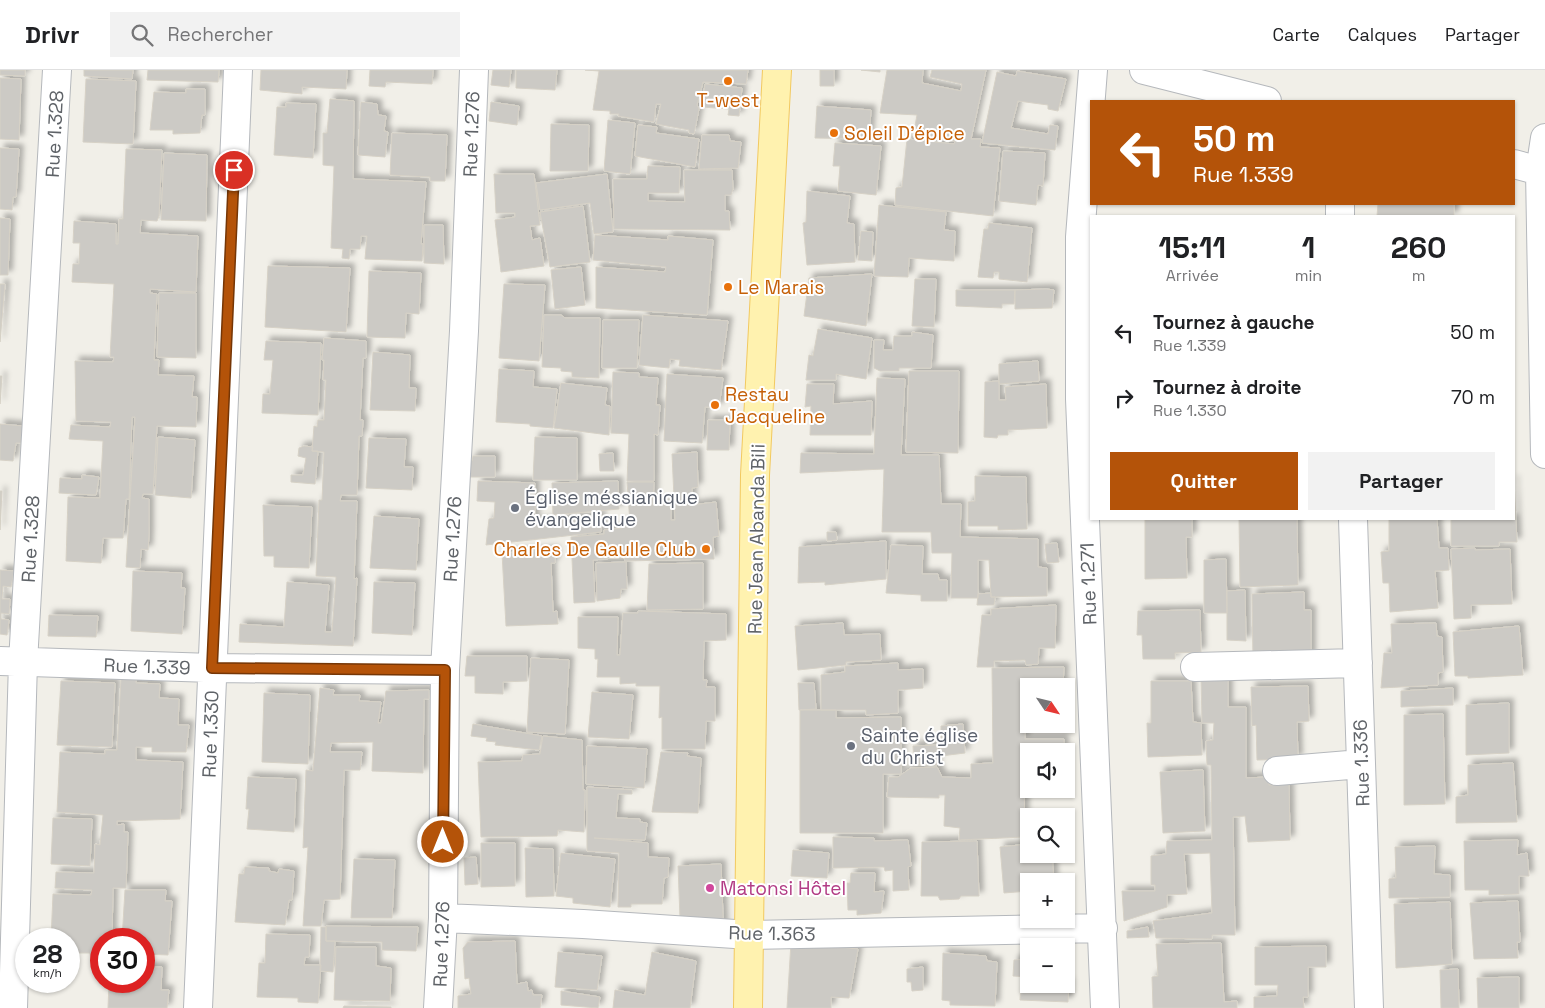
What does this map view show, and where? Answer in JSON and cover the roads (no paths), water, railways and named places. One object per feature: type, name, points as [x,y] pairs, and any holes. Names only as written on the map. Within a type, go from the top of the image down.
[{"type":"main road","name":"Rue Jean Abanda Bili","points":[[748,1008],[756,475],[777,70]]},
{"type":"street","name":"Rue 1.328","points":[[13,1008],[11,661],[58,70]]},
{"type":"street","name":"Rue 1.330","points":[[198,1008],[238,70]]},
{"type":"street","name":"Rue 1.276","points":[[438,1008],[443,918],[445,670],[464,331],[474,70]]},
{"type":"street","name":"Rue 1.271","points":[[1091,100],[1093,70]]},
{"type":"street","points":[[1144,70],[1263,100]]},
{"type":"street","name":"Rue 1.271","points":[[1090,109],[1080,237],[1105,1008]]},
{"type":"street","points":[[1545,138],[1540,171],[1545,454]]},
{"type":"street","points":[[1515,164],[1540,171]]},
{"type":"street","name":"Rue 1.336","points":[[1353,520],[1369,1008]]},
{"type":"street","name":"Rue 1.339","points":[[11,661],[212,668],[445,670]]},
{"type":"street","points":[[1195,667],[1358,663]]},
{"type":"street","points":[[1277,771],[1361,764]]},
{"type":"street","name":"Rue 1.363","points":[[443,918],[583,924],[750,935],[1102,928]]},
{"type":"place","name":"T-west","points":[[728,81]]},
{"type":"place","name":"Soleil D'épice","points":[[834,133]]},
{"type":"place","name":"Le Marais","points":[[728,287]]},
{"type":"place","name":"Restau Jacqueline","points":[[715,405]]},
{"type":"place","name":"Église méssianique évangelique","points":[[515,508]]},
{"type":"place","name":"Charles De Gaulle Club","points":[[706,549]]},
{"type":"place","name":"Sainte église du Christ","points":[[851,746]]},
{"type":"place","name":"Matonsi Hôtel","points":[[710,888]]}]
